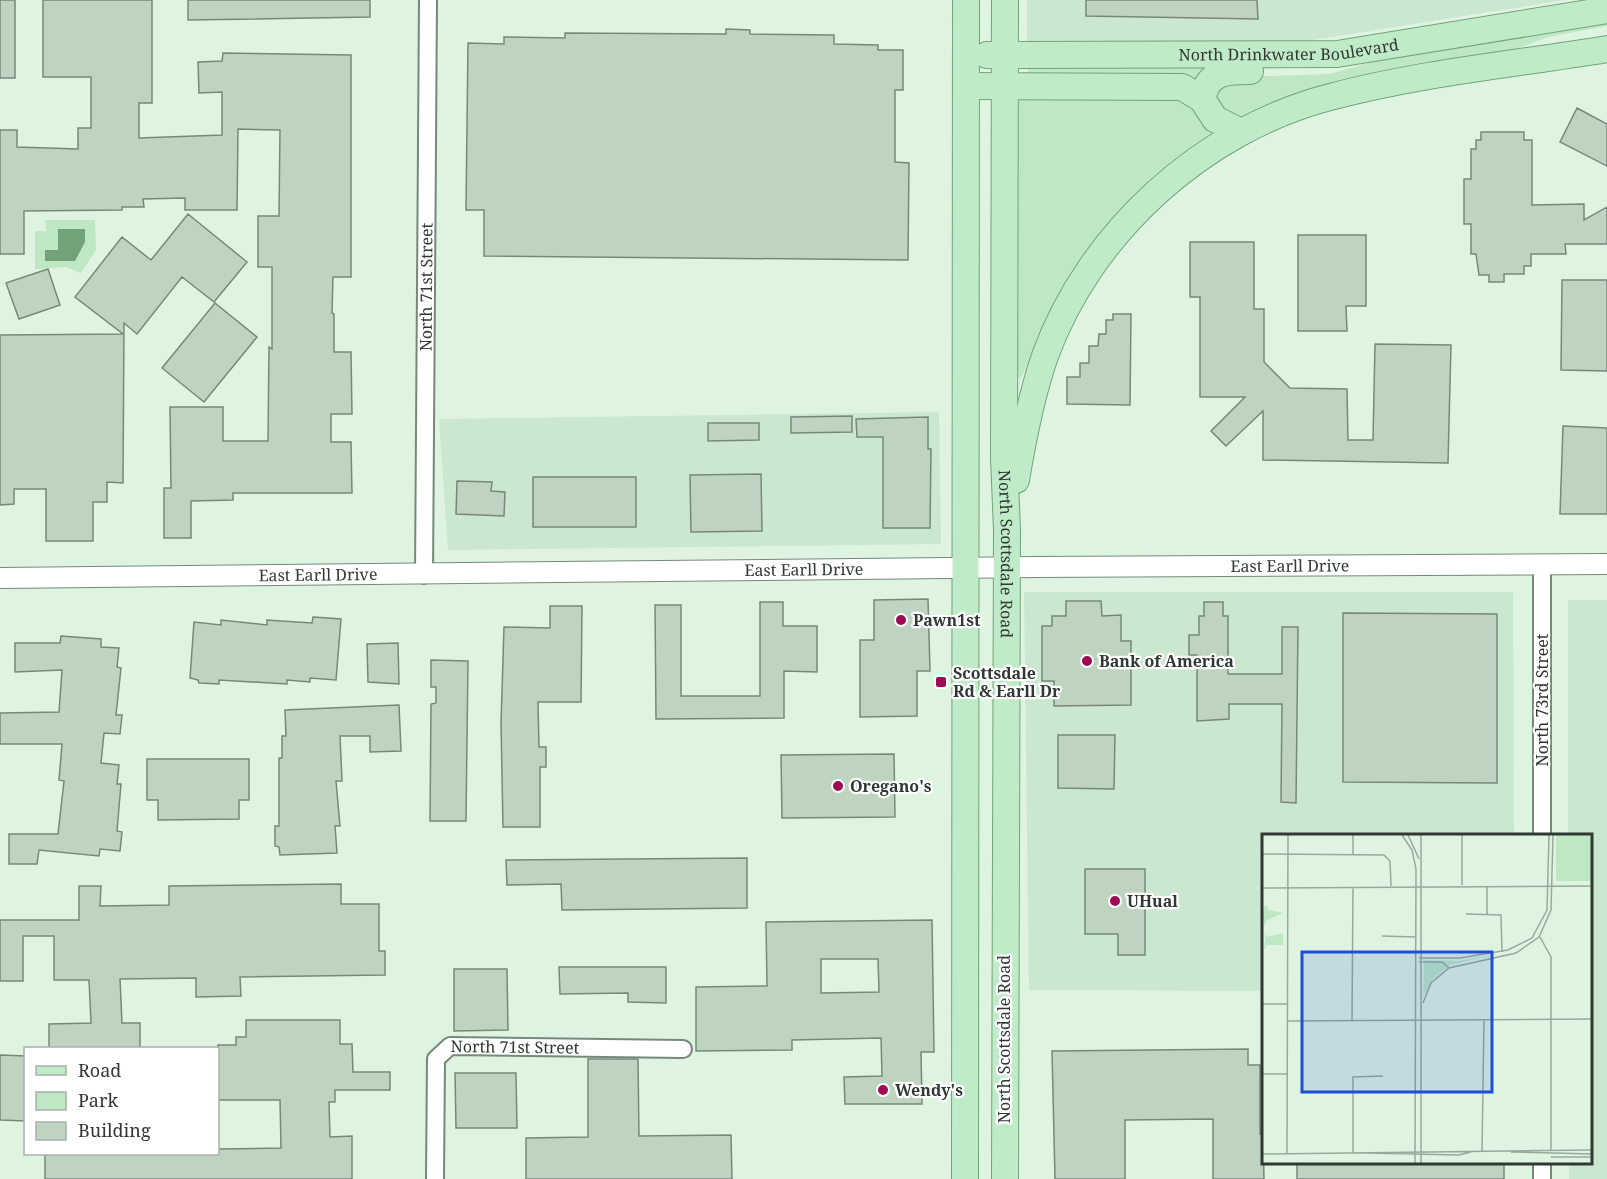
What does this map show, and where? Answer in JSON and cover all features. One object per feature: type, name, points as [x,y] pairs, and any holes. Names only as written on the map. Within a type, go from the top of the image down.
[{"type":"main road","points":[[965,1179],[966,0]]},
{"type":"main road","name":"North Scottsdale Road","points":[[1005,0],[1004,458],[1007,530],[1005,1179]]},
{"type":"main road","name":"North Drinkwater Boulevard","points":[[966,55],[1284,56],[1353,51],[1607,10]]},
{"type":"main road","points":[[1007,530],[1031,402],[1046,355],[1075,294],[1093,266],[1135,213],[1184,170],[1241,132],[1296,107],[1328,97],[1393,83],[1600,50]]},
{"type":"main road","points":[[1203,99],[1208,82],[1221,72],[1286,71],[1353,51]]},
{"type":"main road","points":[[966,86],[1176,86],[1188,88],[1203,99],[1215,118],[1241,132]]},
{"type":"street","name":"North 71st Street","points":[[424,575],[428,0]]},
{"type":"street","name":"East Earll Drive","points":[[0,578],[424,575],[967,567],[1607,564]]},
{"type":"street","name":"North 73rd Street","points":[[1542,565],[1542,834]]},
{"type":"street","name":"North 71st Street","points":[[435,1179],[436,1059],[450,1046],[683,1048]]},
{"type":"shaded area","points":[[1027,0],[1565,0],[1268,47],[1027,47]]},
{"type":"shaded area","points":[[58,229],[85,229],[85,242],[75,261],[45,261],[45,250],[58,250]]},
{"type":"shaded area","points":[[939,412],[941,544],[448,550],[439,419]]},
{"type":"shaded area","points":[[1024,592],[1513,592],[1514,834],[1262,834],[1262,991],[1029,990]]},
{"type":"shaded area","points":[[1568,600],[1607,600],[1607,1179],[1569,1179],[1569,1164],[1592,1164],[1592,834],[1568,834]]},
{"type":"green space","points":[[1607,19],[1607,26],[1548,37],[1519,48],[1332,82],[1268,105],[1208,137],[1153,177],[1128,200],[1106,226],[1069,282],[1020,380],[1016,375],[1015,108],[1030,64],[1210,67],[1235,77],[1329,74],[1410,52]]},
{"type":"green space","points":[[45,220],[95,220],[96,250],[81,273],[66,267],[35,269],[35,231],[46,231]]},
{"type":"building","points":[[0,0],[15,0],[15,78],[0,78]]},
{"type":"building","points":[[43,0],[152,0],[152,103],[139,103],[139,138],[222,135],[222,92],[199,93],[198,62],[222,61],[223,53],[351,55],[351,277],[333,277],[332,313],[334,314],[334,352],[351,352],[352,414],[331,414],[331,442],[351,442],[352,493],[233,493],[233,500],[191,501],[191,538],[164,538],[164,488],[171,488],[170,407],[223,407],[223,441],[268,441],[269,347],[272,349],[272,267],[258,267],[258,216],[279,216],[280,130],[238,129],[237,210],[185,210],[185,198],[143,199],[144,207],[122,207],[122,210],[24,211],[24,254],[0,254],[0,130],[17,130],[17,147],[78,149],[78,128],[91,128],[91,77],[43,77]]},
{"type":"building","points":[[188,0],[370,0],[370,17],[188,20]]},
{"type":"building","points":[[1086,0],[1257,0],[1258,19],[1086,16]]},
{"type":"building","points":[[726,29],[750,30],[750,34],[834,35],[834,44],[878,45],[878,50],[903,50],[903,90],[895,90],[895,162],[909,163],[908,260],[484,256],[484,210],[466,210],[468,43],[504,44],[504,37],[565,38],[565,33],[726,34]]},
{"type":"building","points":[[1577,108],[1607,124],[1607,166],[1560,142]]},
{"type":"building","points":[[1481,132],[1524,132],[1524,140],[1532,140],[1532,205],[1584,204],[1584,220],[1607,207],[1607,244],[1565,244],[1566,254],[1531,254],[1531,266],[1524,266],[1524,274],[1504,274],[1504,282],[1489,282],[1489,275],[1479,275],[1476,254],[1471,254],[1471,224],[1464,224],[1464,179],[1471,179],[1471,149],[1476,149],[1476,140],[1481,140]]},
{"type":"building","points":[[188,214],[247,262],[214,302],[182,277],[137,334],[124,323],[123,483],[107,482],[107,502],[93,502],[93,541],[46,541],[46,489],[14,489],[14,504],[0,505],[0,335],[123,334],[75,297],[122,237],[151,260]]},
{"type":"building","points":[[1298,235],[1366,235],[1366,306],[1346,306],[1347,331],[1298,331]]},
{"type":"building","points":[[1190,242],[1254,242],[1254,309],[1264,309],[1264,362],[1290,388],[1347,389],[1348,440],[1373,440],[1375,344],[1451,345],[1448,463],[1263,460],[1263,411],[1226,446],[1211,431],[1245,397],[1200,397],[1200,297],[1190,297]]},
{"type":"building","points":[[48,269],[60,305],[19,319],[6,283]]},
{"type":"building","points":[[1562,280],[1607,280],[1607,371],[1561,370]]},
{"type":"building","points":[[215,303],[257,337],[204,402],[162,368]]},
{"type":"building","points":[[1113,314],[1131,314],[1130,405],[1067,404],[1067,377],[1080,377],[1080,363],[1089,363],[1089,346],[1098,346],[1099,334],[1106,334],[1106,320],[1113,320]]},
{"type":"building","points":[[852,416],[852,432],[791,433],[791,417]]},
{"type":"building","points":[[928,417],[928,449],[931,449],[930,528],[883,528],[883,437],[857,437],[856,419]]},
{"type":"building","points":[[708,423],[759,423],[759,440],[708,441]]},
{"type":"building","points":[[1563,426],[1607,428],[1607,514],[1560,514]]},
{"type":"building","points":[[761,474],[762,531],[691,532],[690,475]]},
{"type":"building","points":[[533,477],[636,477],[636,527],[533,527]]},
{"type":"building","points":[[457,481],[492,482],[491,491],[505,492],[504,516],[456,514]]},
{"type":"building","name":"Pawn1st","points":[[928,599],[930,671],[917,671],[917,716],[860,717],[860,640],[874,640],[874,600]]},
{"type":"building","name":"Bank of America","points":[[1066,601],[1101,601],[1102,616],[1121,615],[1121,641],[1131,641],[1131,705],[1054,706],[1054,681],[1042,681],[1042,626],[1052,626],[1052,616],[1066,616]]},
{"type":"building","points":[[760,602],[783,602],[783,626],[817,626],[817,672],[784,671],[784,718],[656,719],[655,605],[681,605],[681,696],[760,696]]},
{"type":"building","points":[[1204,602],[1223,602],[1223,616],[1228,616],[1228,674],[1282,674],[1282,627],[1298,627],[1296,803],[1281,802],[1282,704],[1229,704],[1229,719],[1197,721],[1197,655],[1189,655],[1189,635],[1199,635],[1199,616],[1204,616]]},
{"type":"building","points":[[550,606],[582,606],[581,702],[538,702],[539,747],[546,747],[546,767],[540,767],[540,827],[503,827],[501,723],[504,627],[550,628]]},
{"type":"building","points":[[1343,613],[1497,614],[1497,783],[1343,782]]},
{"type":"building","points":[[313,617],[341,619],[336,680],[310,678],[310,682],[287,680],[287,684],[219,680],[219,684],[199,683],[198,680],[190,678],[194,622],[221,625],[221,620],[267,625],[267,620],[312,623]]},
{"type":"building","points":[[61,636],[101,639],[101,647],[119,648],[117,667],[121,668],[116,715],[122,715],[120,734],[104,733],[101,763],[119,765],[117,784],[121,784],[117,831],[122,832],[120,851],[100,849],[99,856],[39,850],[37,864],[9,864],[9,834],[58,834],[64,781],[59,780],[62,744],[0,744],[0,713],[59,712],[62,670],[15,672],[15,643],[60,643]]},
{"type":"building","points":[[398,643],[399,684],[368,682],[367,644]]},
{"type":"building","points":[[431,660],[468,661],[466,821],[430,821],[431,704],[436,703],[436,687],[431,687]]},
{"type":"building","points":[[399,705],[401,751],[370,752],[370,736],[340,736],[342,781],[336,781],[340,826],[335,826],[337,853],[280,855],[279,847],[275,846],[275,826],[279,826],[279,758],[282,758],[282,736],[286,736],[285,710]]},
{"type":"building","points":[[1058,735],[1115,735],[1114,789],[1058,788]]},
{"type":"building","name":"Oregano's","points":[[894,754],[895,817],[782,818],[781,755]]},
{"type":"building","points":[[147,759],[249,759],[249,800],[239,800],[239,819],[158,820],[158,800],[147,800]]},
{"type":"building","points":[[747,858],[747,908],[562,910],[561,884],[507,885],[506,860]]},
{"type":"building","name":"UHual","points":[[1085,869],[1145,869],[1145,955],[1118,955],[1118,934],[1085,934]]},
{"type":"building","points":[[341,884],[341,904],[379,904],[379,951],[385,951],[385,975],[240,977],[241,996],[196,997],[196,978],[120,979],[122,1023],[140,1023],[140,1047],[49,1047],[49,1024],[91,1023],[89,980],[54,980],[54,936],[23,936],[23,981],[0,981],[0,920],[79,920],[79,886],[101,886],[100,906],[169,905],[169,886]]},
{"type":"building","points":[[932,920],[934,1052],[921,1052],[922,1104],[845,1104],[844,1077],[882,1076],[881,1038],[792,1040],[792,1050],[696,1051],[696,987],[767,986],[766,922]],"holes":[[[821,959],[878,959],[879,992],[821,993]]]},
{"type":"building","points":[[559,967],[666,967],[666,1003],[628,1002],[628,993],[560,994]]},
{"type":"building","points":[[454,969],[507,969],[508,1030],[454,1031]]},
{"type":"building","points":[[246,1020],[340,1020],[340,1044],[352,1044],[353,1072],[390,1072],[390,1090],[335,1090],[335,1102],[329,1102],[330,1137],[352,1136],[352,1179],[45,1179],[45,1155],[219,1155],[219,1149],[281,1148],[280,1100],[219,1100],[218,1045],[236,1045],[236,1037],[246,1037]]},
{"type":"building","points":[[1248,1049],[1248,1065],[1260,1065],[1260,1134],[1262,1134],[1264,1179],[1213,1179],[1213,1119],[1125,1120],[1125,1179],[1055,1179],[1052,1051]]},
{"type":"building","points":[[0,1055],[24,1056],[24,1121],[0,1120]]},
{"type":"building","points":[[588,1059],[638,1059],[639,1136],[731,1135],[732,1179],[526,1179],[526,1138],[588,1137]]},
{"type":"building","points":[[455,1073],[516,1073],[517,1128],[456,1128]]},
{"type":"building","points":[[1297,1164],[1504,1164],[1504,1179],[1297,1179]]},
{"type":"place","name":"Pawn1st","points":[[901,620]]},
{"type":"place","name":"Bank of America","points":[[1087,661]]},
{"type":"place","name":"Scottsdale Rd & Earll Dr","points":[[941,682]]},
{"type":"place","name":"Oregano's","points":[[838,786]]},
{"type":"place","name":"UHual","points":[[1115,901]]},
{"type":"place","name":"Wendy's","points":[[883,1090]]}]
